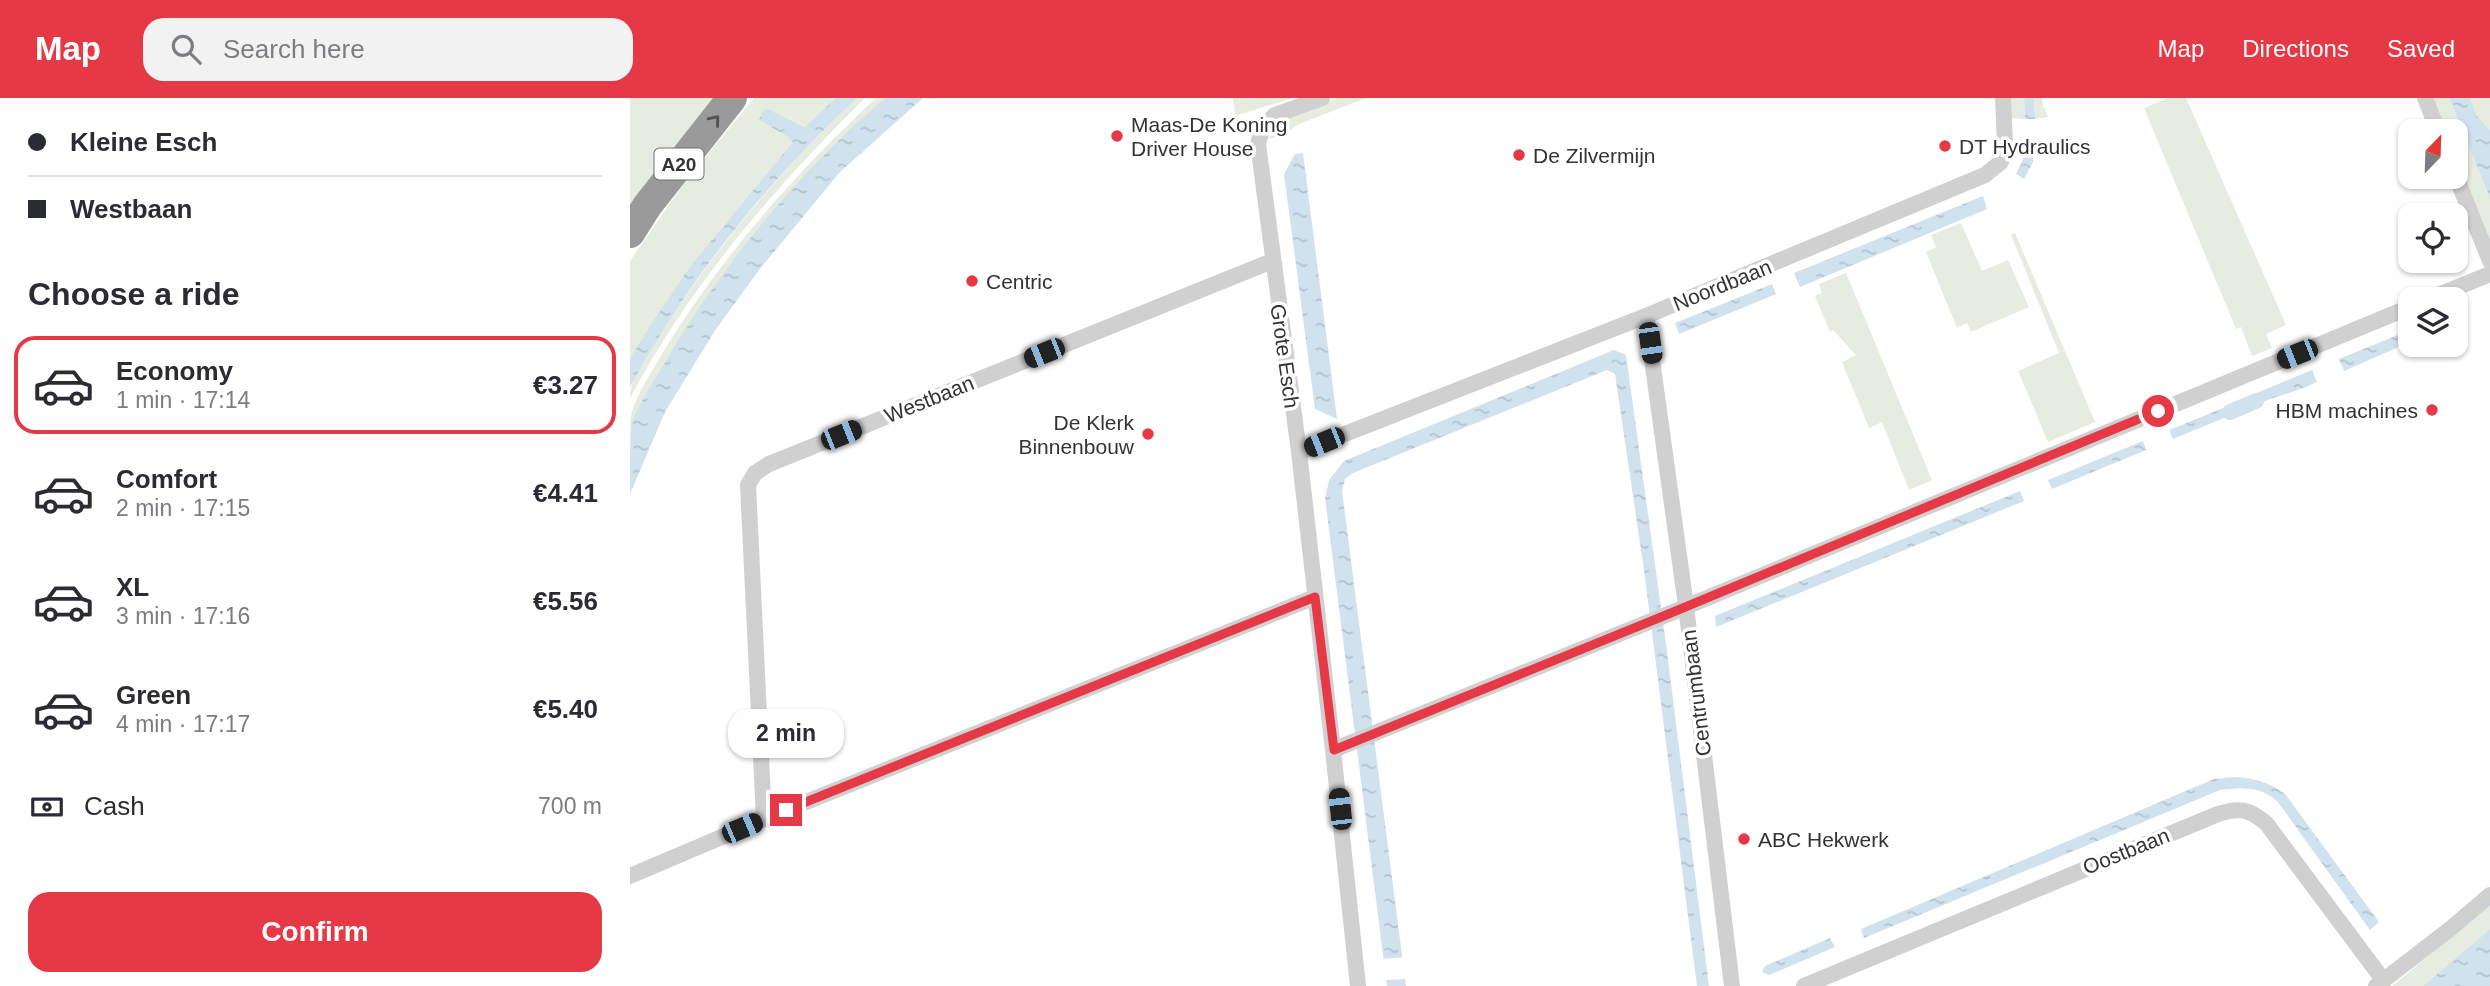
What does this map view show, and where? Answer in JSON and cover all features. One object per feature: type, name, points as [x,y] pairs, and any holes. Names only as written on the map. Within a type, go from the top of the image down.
[{"type":"highway","name":"A20","points":[[630,233],[647,206],[732,98]]},
{"type":"street","name":"Grote Esch","points":[[1322,98],[1275,115],[1263,127],[1258,144],[1299,452],[1358,986]]},
{"type":"street","name":"Noordbaan","points":[[1299,452],[1646,316],[1985,175],[2001,162],[2005,143],[2003,98]]},
{"type":"street","points":[[2425,98],[2433,119]]},
{"type":"street","points":[[2461,189],[2490,261]]},
{"type":"street","name":"Westbaan","points":[[764,819],[748,485],[755,473],[769,464],[1272,261]]},
{"type":"street","points":[[2458,287],[2490,274]]},
{"type":"street","points":[[1334,750],[2398,312]]},
{"type":"street","name":"Centrumbaan","points":[[1646,316],[1686,606],[1732,986]]},
{"type":"street","points":[[630,876],[764,819],[1315,597]]},
{"type":"street","name":"Oostbaan","points":[[1804,986],[2218,814],[2242,808],[2255,813],[2266,823],[2380,984]]},
{"type":"street","points":[[2380,984],[2490,895]]},
{"type":"shaded area","points":[[630,98],[717,98],[630,207]]},
{"type":"shaded area","points":[[754,98],[836,98],[806,127],[766,108],[759,120],[790,138],[792,143],[691,265],[630,359],[630,261],[685,182]]},
{"type":"shaded area","points":[[857,98],[865,98],[767,202],[707,277],[654,356],[630,398],[634,380],[643,361],[708,265],[778,178]]},
{"type":"shaded area","points":[[876,98],[885,98],[810,171],[742,251],[683,336],[630,427],[635,402],[656,364],[729,257],[785,190]]},
{"type":"shaded area","points":[[1233,98],[1292,98],[1235,116]]},
{"type":"shaded area","points":[[1338,98],[1366,98],[1299,124],[1279,137],[1269,139],[1274,130],[1289,117]]},
{"type":"shaded area","points":[[2010,98],[2024,98],[2025,119],[2010,118]]},
{"type":"shaded area","points":[[2034,98],[2042,98],[2048,117],[2035,119]]},
{"type":"shaded area","points":[[2168,98],[2186,98],[2286,325],[2266,334],[2272,348],[2252,356],[2241,327],[2236,329],[2144,108]]},
{"type":"shaded area","points":[[2433,98],[2449,98],[2458,119],[2441,119]]},
{"type":"shaded area","points":[[2470,98],[2490,98],[2490,130],[2477,116]]},
{"type":"shaded area","points":[[2468,144],[2490,198],[2490,239],[2468,186]]},
{"type":"shaded area","points":[[1961,223],[1982,271],[2008,260],[2029,307],[1971,332],[1967,323],[1957,328],[1926,252],[1936,247],[1931,235]]},
{"type":"shaded area","points":[[2015,233],[2095,422],[2048,442],[2018,371],[2059,353],[2011,235]]},
{"type":"shaded area","points":[[1846,273],[1932,480],[1909,490],[1882,422],[1869,428],[1842,362],[1856,355],[1833,330],[1830,332],[1815,296],[1822,293],[1819,284]]},
{"type":"shaded area","points":[[2490,905],[2490,929],[2423,986],[2392,986]]},
{"type":"water","points":[[836,98],[857,98],[792,163],[732,233],[678,308],[630,387],[630,359],[650,326],[691,265],[792,143],[790,138],[759,120],[763,110],[766,108],[805,127]]},
{"type":"water","points":[[885,98],[923,98],[840,172],[759,270],[716,329],[665,412],[630,494],[631,425],[634,416],[689,323],[738,253],[765,220],[823,156]]},
{"type":"water","points":[[2024,98],[2034,98],[2035,119],[2025,119]]},
{"type":"water","points":[[2449,98],[2470,98],[2477,116],[2490,130],[2490,198],[2468,144],[2468,119],[2458,119]]},
{"type":"water","points":[[2035,139],[2033,162],[2024,179],[2016,174],[2025,155],[2026,140]]},
{"type":"water","points":[[1303,153],[1337,419],[1315,409],[1284,174],[1295,154]]},
{"type":"water","points":[[1983,196],[1987,209],[1800,287],[1794,273]]},
{"type":"water","points":[[1772,284],[1776,294],[1679,334],[1675,323]]},
{"type":"water","points":[[2398,335],[2398,347],[2344,371],[2339,359]]},
{"type":"water","points":[[1614,350],[1626,355],[1709,986],[1697,986],[1644,570],[1615,374],[1607,370],[1353,473],[1345,479],[1342,491],[1406,986],[1387,986],[1325,498],[1329,480],[1344,461]]},
{"type":"water","points":[[2312,370],[2317,382],[2257,404],[2254,394]]},
{"type":"water","points":[[2228,406],[2231,415],[2173,439],[2169,430]]},
{"type":"water","points":[[2143,441],[2146,450],[2052,489],[2048,480]]},
{"type":"water","points":[[2020,491],[2024,501],[1716,627],[1715,616]]},
{"type":"water","points":[[2236,777],[2262,782],[2285,794],[2379,922],[2370,930],[2278,802],[2258,790],[2236,788],[2220,790],[1864,938],[1861,929],[2214,779]]},
{"type":"water","points":[[2490,929],[2490,986],[2423,986]]},
{"type":"water","points":[[1830,938],[1835,947],[1769,975],[1762,972],[1765,966]]},
{"type":"pier","points":[[1406,957],[1408,979],[1383,980],[1380,959]]},
{"type":"waterway","points":[[2230,412],[2256,401]]},
{"type":"place","name":"Maas-De Koning Driver House","points":[[1117,136]]},
{"type":"place","name":"DT Hydraulics","points":[[1945,146]]},
{"type":"place","name":"De Zilvermijn","points":[[1519,155]]},
{"type":"place","name":"Centric","points":[[972,281]]},
{"type":"place","name":"HBM machines","points":[[2432,410]]},
{"type":"place","name":"De Klerk Binnenbouw","points":[[1148,434]]},
{"type":"place","name":"ABC Hekwerk","points":[[1744,839]]},
{"type":"route","points":[[786,810],[1315,597],[1334,750],[2158,411]]}]
